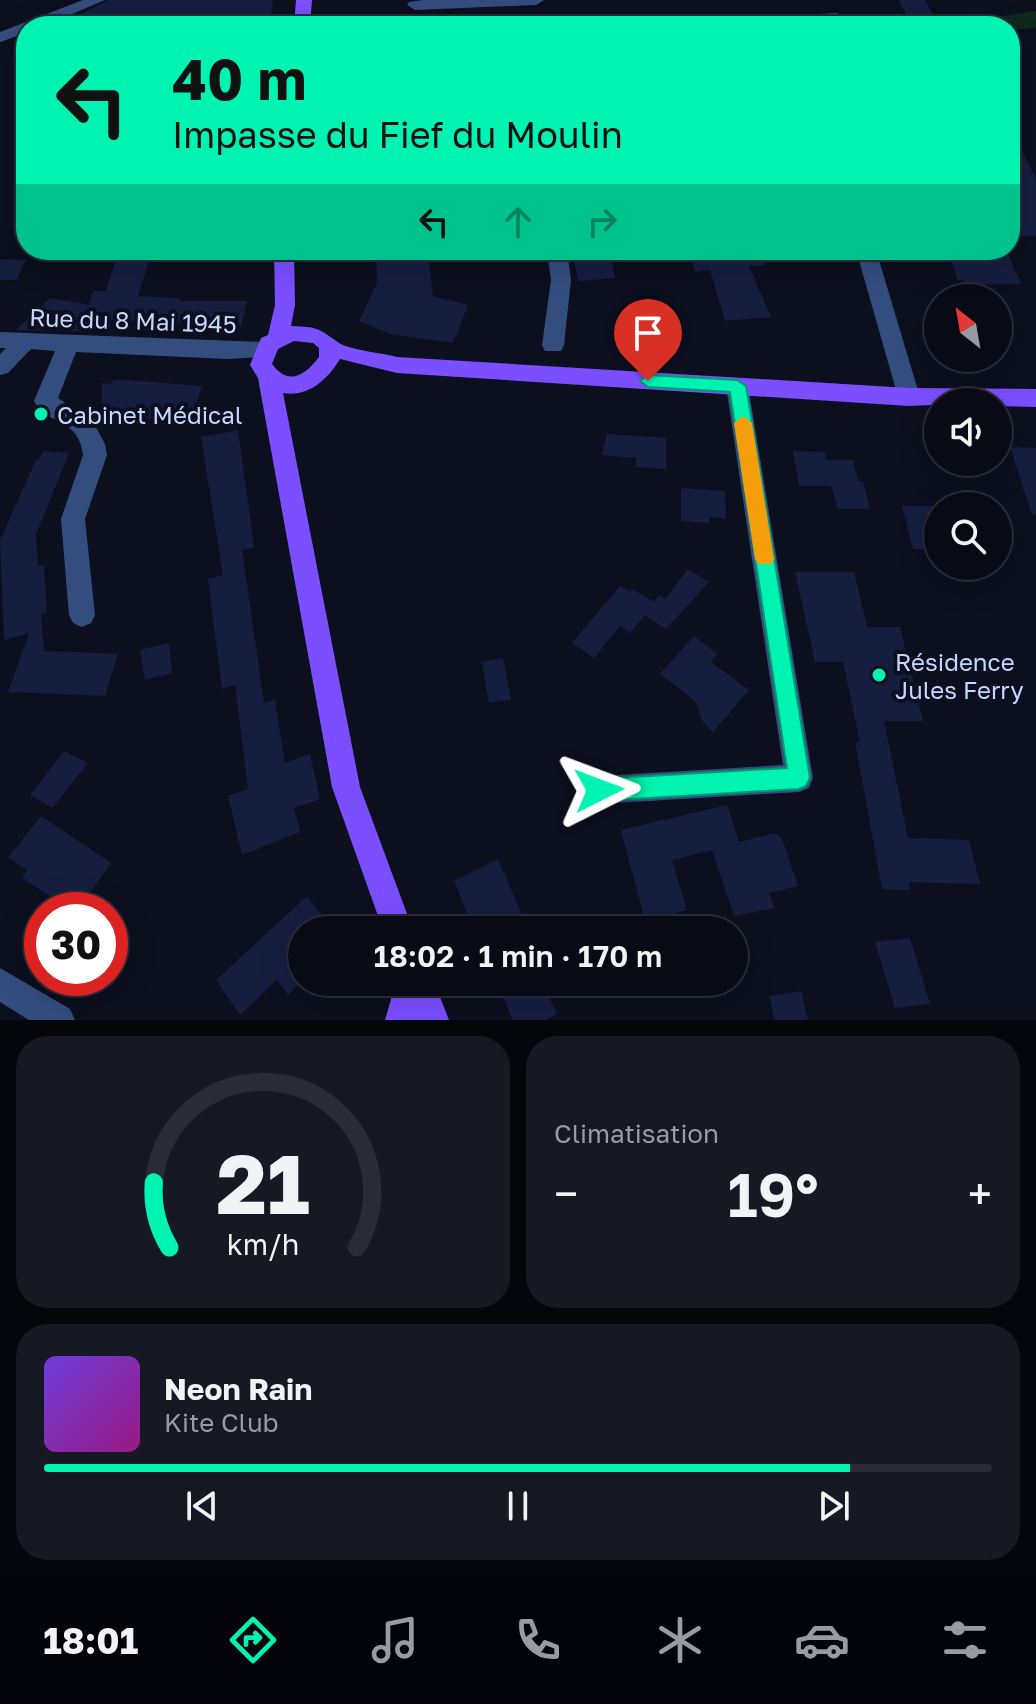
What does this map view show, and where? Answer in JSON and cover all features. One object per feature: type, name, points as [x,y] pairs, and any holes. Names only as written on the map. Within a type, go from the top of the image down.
[{"type":"main road","points":[[284,260],[285,305],[261,365],[269,377],[282,435],[346,787],[393,916]]},
{"type":"main road","points":[[282,435],[292,408],[331,358],[330,349],[321,338],[306,333],[285,305]]},
{"type":"main road","points":[[271,344],[306,333]]},
{"type":"main road","points":[[330,349],[385,364],[909,397],[1036,398]]},
{"type":"main road","points":[[269,377],[286,384],[385,364]]},
{"type":"main road","points":[[401,1020],[408,996]]},
{"type":"main road","points":[[424,996],[433,1020]]},
{"type":"street","points":[[56,16],[97,0]]},
{"type":"street","points":[[415,5],[536,0]]},
{"type":"street","points":[[553,345],[561,280],[558,260]]},
{"type":"street","points":[[869,260],[909,397]]},
{"type":"street","name":"Rue du 8 Mai 1945","points":[[0,340],[271,344]]},
{"type":"street","points":[[0,367],[26,341]]},
{"type":"street","points":[[69,343],[45,401],[83,423],[94,445],[95,455],[73,519],[82,615]]},
{"type":"street","points":[[599,790],[799,778],[737,386]]},
{"type":"street","points":[[0,984],[59,1020]]},
{"type":"green space","points":[[1036,11],[1036,28],[1020,29],[1020,16],[1004,16]]},
{"type":"building","points":[[108,0],[273,0],[271,16],[85,16],[83,13]]},
{"type":"building","points":[[899,0],[925,0],[933,16],[907,16]]},
{"type":"building","points":[[1020,146],[1036,179],[1036,236],[1020,236]]},
{"type":"building","points":[[0,259],[26,260],[16,280],[0,280]]},
{"type":"building","points":[[116,260],[149,260],[138,296],[180,298],[179,301],[247,301],[241,326],[96,319],[92,332],[16,330],[50,298],[89,305],[93,291],[106,291]]},
{"type":"building","points":[[376,260],[429,260],[433,296],[468,305],[453,343],[390,334],[359,321],[377,283]]},
{"type":"building","points":[[574,260],[611,260],[615,278],[578,281]]},
{"type":"building","points":[[692,260],[765,260],[765,265],[749,266],[771,317],[725,321],[710,270],[695,272]]},
{"type":"building","points":[[951,260],[1010,260],[1021,284],[965,284],[963,280],[958,280]]},
{"type":"building","points":[[113,380],[202,386],[190,422],[108,416],[110,412],[102,411],[102,383],[111,384]]},
{"type":"building","points":[[238,430],[254,547],[242,550],[264,703],[275,700],[285,763],[310,754],[320,799],[294,808],[300,832],[242,855],[228,796],[248,789],[235,685],[222,689],[208,579],[223,575],[201,437]]},
{"type":"building","points":[[607,434],[666,438],[666,469],[636,467],[636,458],[602,455]]},
{"type":"building","points":[[1012,447],[1036,448],[1036,514],[1032,515]]},
{"type":"building","points":[[43,451],[69,453],[36,534],[38,566],[44,565],[47,613],[41,615],[44,651],[118,654],[105,696],[8,692],[29,633],[4,640],[0,540]]},
{"type":"building","points":[[793,451],[825,452],[826,460],[853,460],[870,509],[838,509],[831,486],[799,486]]},
{"type":"building","points":[[681,488],[725,491],[726,519],[710,517],[709,523],[681,521]]},
{"type":"building","points":[[902,506],[924,506],[924,549],[913,549]]},
{"type":"building","points":[[688,569],[709,582],[666,629],[645,615],[630,633],[620,626],[594,658],[572,643],[620,586],[654,602],[659,596],[665,599]]},
{"type":"building","points":[[795,572],[854,572],[867,627],[900,627],[923,721],[884,721],[908,838],[969,840],[980,884],[909,882],[910,890],[882,889],[855,742],[860,742],[843,662],[815,662]]},
{"type":"building","points":[[694,636],[717,654],[711,662],[749,690],[713,732],[703,722],[695,701],[660,674]]},
{"type":"building","points":[[169,643],[172,673],[145,680],[140,650]]},
{"type":"building","points":[[503,658],[511,699],[489,703],[482,662]]},
{"type":"building","points":[[64,751],[88,763],[52,808],[30,795]]},
{"type":"building","points":[[727,805],[739,842],[775,833],[782,839],[798,886],[769,893],[774,908],[734,916],[712,850],[672,860],[687,910],[664,916],[644,916],[621,830]]},
{"type":"building","points":[[41,816],[111,863],[91,892],[44,892],[22,878],[27,870],[8,858]]},
{"type":"building","points":[[498,859],[522,915],[468,916],[454,881]]},
{"type":"building","points":[[307,896],[321,914],[288,916],[288,995],[277,980],[240,1015],[216,980]]},
{"type":"building","points":[[910,938],[930,1004],[895,1008],[875,942]]},
{"type":"building","points":[[801,991],[808,1020],[775,1020],[769,996]]},
{"type":"building","points":[[502,996],[549,996],[557,1014],[546,1020],[513,1020]]},
{"type":"slow traffic","points":[[743,423],[764,559]]},
{"type":"place","name":"Cabinet Médical","points":[[41,414]]},
{"type":"place","name":"Résidence Jules Ferry","points":[[879,675]]},
{"type":"route","points":[[599,790],[799,778],[737,386],[648,381]]}]
